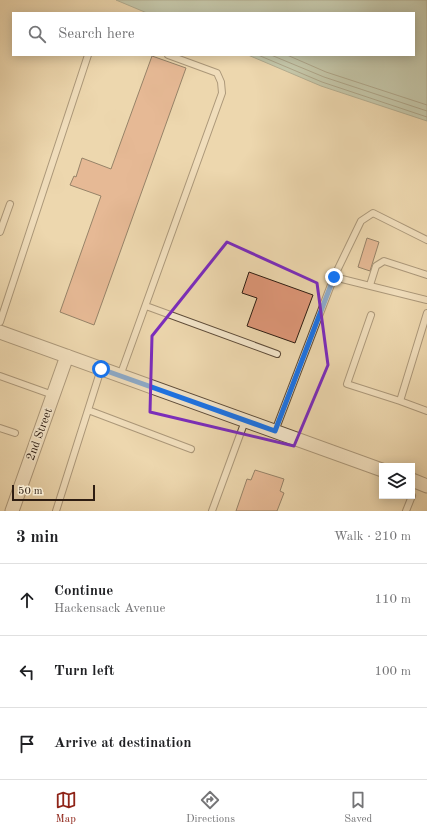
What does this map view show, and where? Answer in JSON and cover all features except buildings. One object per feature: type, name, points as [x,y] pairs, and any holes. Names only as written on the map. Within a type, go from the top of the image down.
[{"type":"street","points":[[0,332],[379,469]]},
{"type":"street","name":"2nd Street","points":[[12,511],[67,356]]},
{"type":"lane","points":[[0,322],[3,305],[88,56]]},
{"type":"lane","points":[[120,376],[222,93],[221,82],[217,73],[171,56]]},
{"type":"lane","points":[[0,232],[10,204]]},
{"type":"lane","points":[[275,431],[334,277],[361,221],[373,213],[427,240]]},
{"type":"lane","points":[[370,286],[376,266],[384,261],[427,275]]},
{"type":"lane","points":[[334,277],[427,300]]},
{"type":"lane","points":[[146,306],[277,354]]},
{"type":"lane","points":[[400,401],[427,313]]},
{"type":"lane","points":[[372,315],[346,384],[427,411]]},
{"type":"lane","points":[[56,511],[101,369]]},
{"type":"lane","points":[[0,376],[53,396]]},
{"type":"lane","points":[[88,410],[190,449]]},
{"type":"lane","points":[[212,511],[245,421]]},
{"type":"lane","points":[[0,428],[15,433]]},
{"type":"lane","points":[[406,511],[411,499]]},
{"type":"highlighted area","points":[[227,242],[317,283],[328,365],[294,446],[150,412],[152,336]]},
{"type":"water","points":[[116,0],[427,0],[427,121],[321,86],[250,56],[415,56],[415,12],[145,12]]},
{"type":"route","points":[[101,369],[275,431],[334,277]]}]
